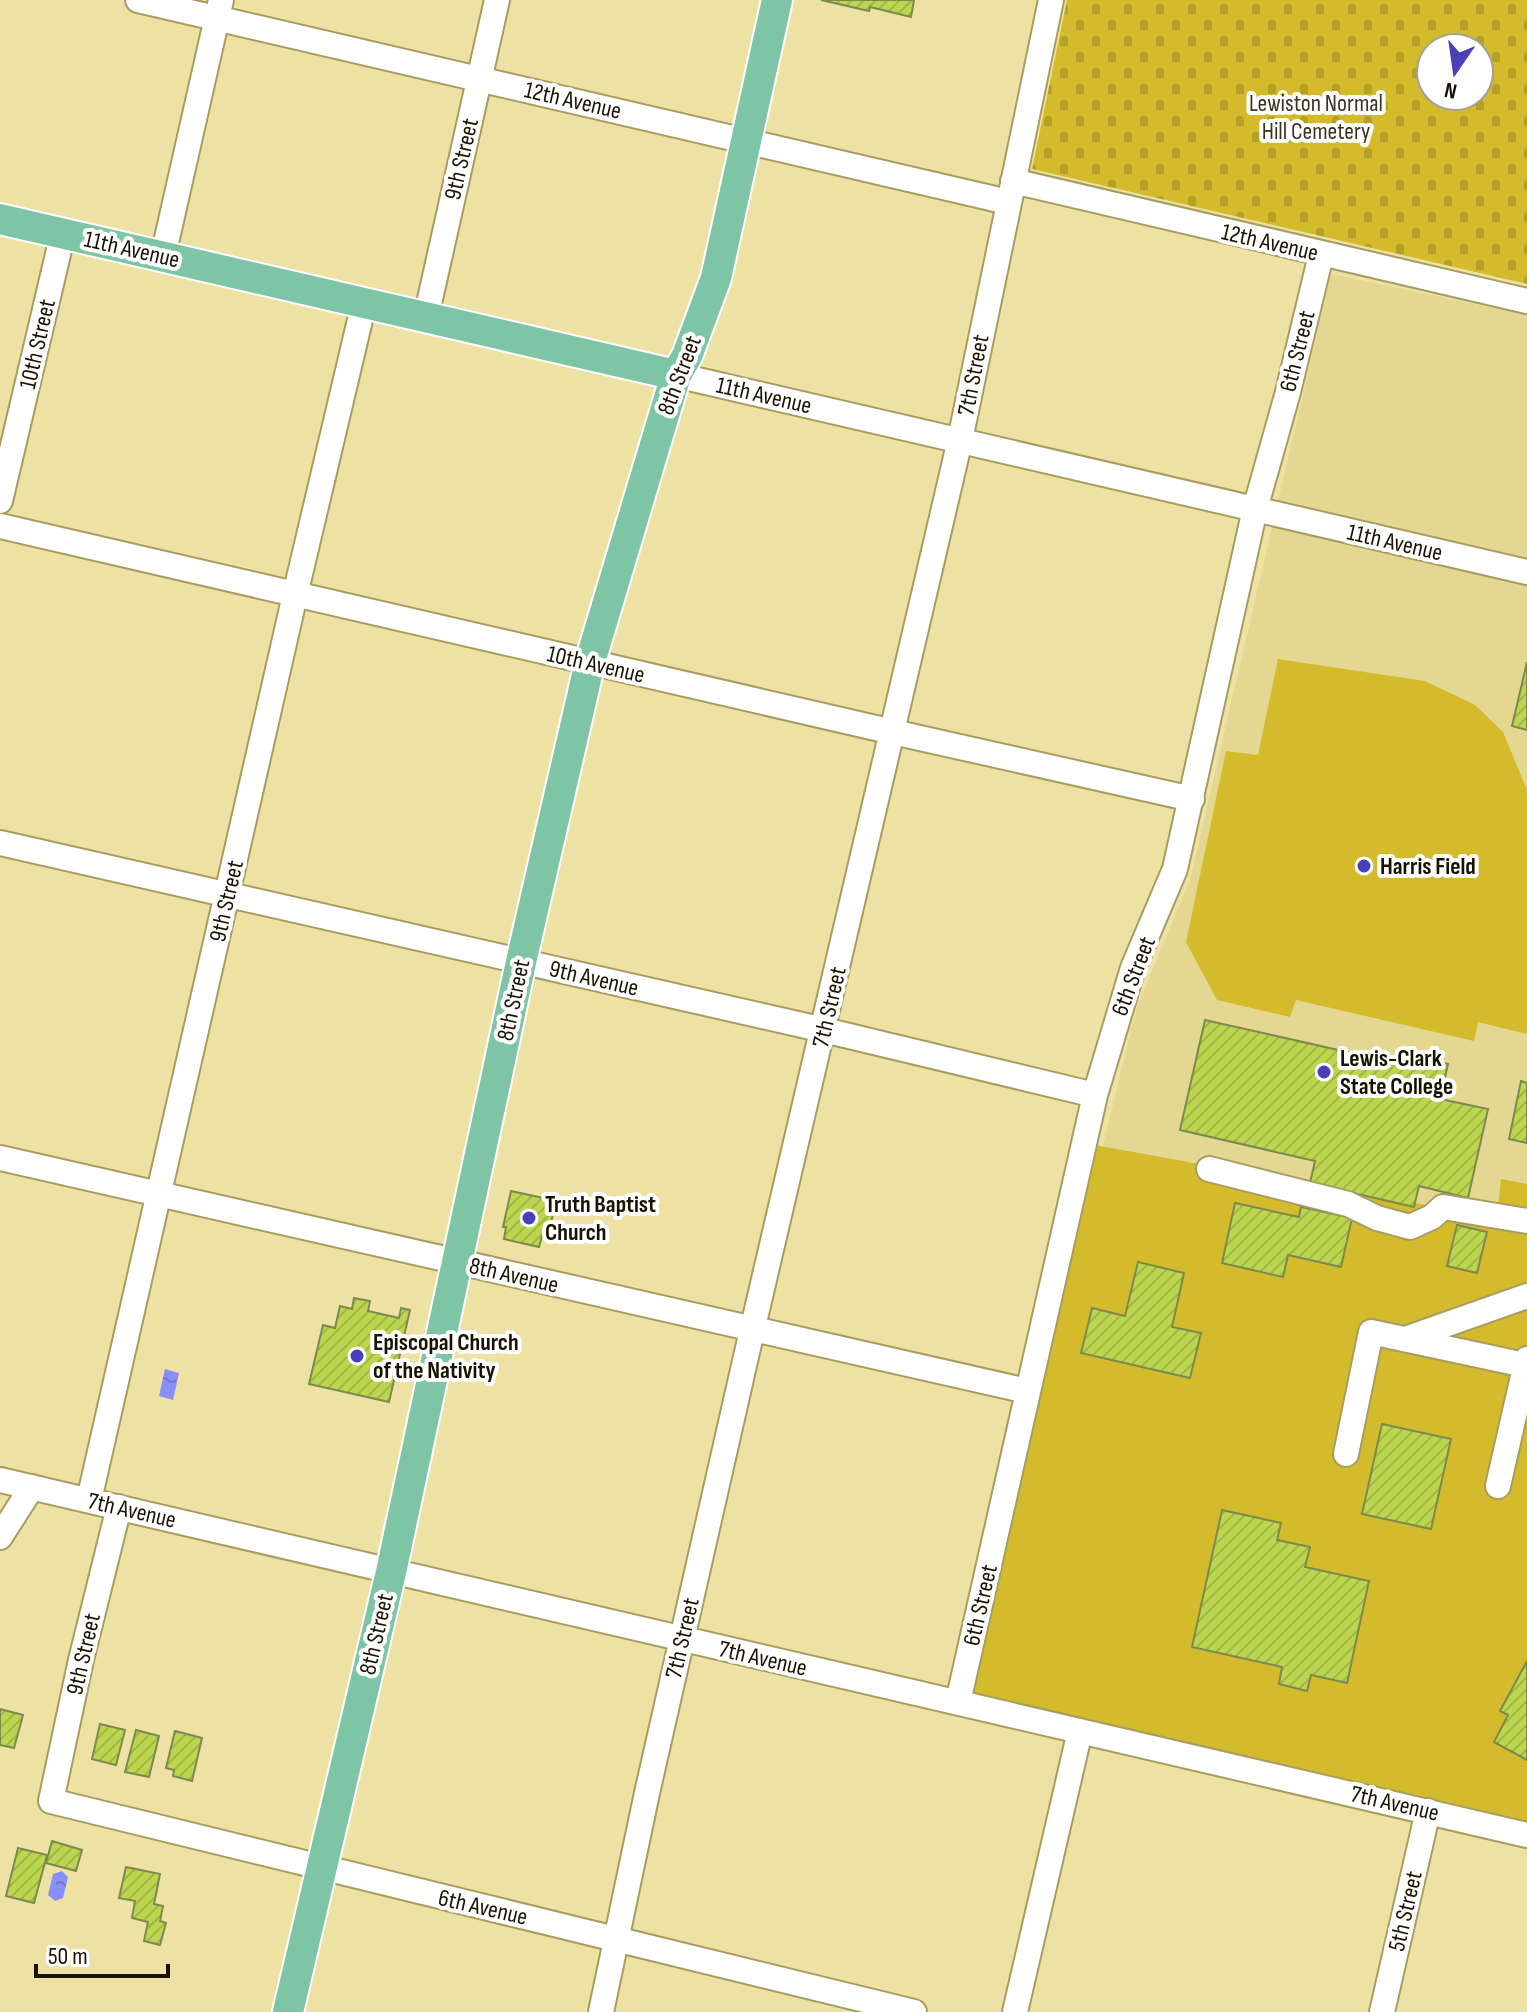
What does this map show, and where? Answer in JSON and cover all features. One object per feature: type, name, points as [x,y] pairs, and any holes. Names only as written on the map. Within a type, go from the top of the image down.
[{"type":"main road","name":"8th Street","points":[[288,2012],[391,1572],[521,962],[590,662],[676,375],[687,356],[716,278],[777,0]]},
{"type":"main road","name":"11th Avenue","points":[[0,219],[676,375]]},
{"type":"street","name":"12th Avenue","points":[[138,0],[218,9],[479,78],[746,141],[1321,255],[1527,301]]},
{"type":"street","name":"9th Street","points":[[426,317],[497,0]]},
{"type":"street","name":"7th Street","points":[[601,2012],[752,1329],[960,440],[1051,0]]},
{"type":"street","points":[[163,256],[218,9]]},
{"type":"street","name":"10th Street","points":[[0,501],[63,233]]},
{"type":"street","name":"6th Street","points":[[958,1702],[1095,1095],[1133,968],[1175,869],[1255,509],[1288,392],[1321,255]]},
{"type":"street","name":"9th Street","points":[[89,1500],[364,303]]},
{"type":"street","name":"11th Avenue","points":[[676,375],[1527,572]]},
{"type":"street","name":"10th Avenue","points":[[0,526],[1192,799]]},
{"type":"street","name":"9th Avenue","points":[[0,843],[824,1030],[1095,1095]]},
{"type":"street","name":"8th Avenue","points":[[0,1158],[1027,1391]]},
{"type":"street","points":[[1209,1169],[1337,1201],[1377,1218],[1410,1227],[1432,1217],[1443,1207],[1527,1221]]},
{"type":"street","points":[[1404,1339],[1527,1296]]},
{"type":"street","points":[[1346,1454],[1371,1332],[1526,1362],[1498,1486]]},
{"type":"street","name":"7th Avenue","points":[[0,1480],[1527,1835]]},
{"type":"street","points":[[0,1537],[32,1487]]},
{"type":"street","name":"9th Street","points":[[51,1801],[81,1660],[119,1507]]},
{"type":"street","points":[[1015,2012],[1080,1731]]},
{"type":"street","name":"6th Avenue","points":[[51,1801],[914,2012]]},
{"type":"street","name":"5th Street","points":[[1382,2012],[1428,1811]]},
{"type":"shaded area","name":"Lewis-Clark State College","points":[[1331,274],[1527,315],[1527,1817],[1053,1371],[1137,1007],[1190,880]]},
{"type":"green space","name":"Lewiston Normal Hill Cemetery","points":[[1067,0],[1527,0],[1527,284],[1032,169]]},
{"type":"green space","name":"Harris Field","points":[[1278,659],[1425,681],[1475,705],[1503,732],[1527,790],[1527,1034],[1478,1022],[1474,1041],[1296,1000],[1290,1017],[1217,1000],[1186,942],[1226,751],[1258,755]]},
{"type":"green space","points":[[1084,1143],[1497,1218],[1501,1179],[1527,1184],[1527,1836],[958,1702]]},
{"type":"water","points":[[165,1369],[179,1373],[173,1400],[159,1396]]},
{"type":"water","points":[[62,1871],[68,1877],[63,1898],[55,1901],[48,1895],[53,1874]]},
{"type":"building","points":[[821,0],[914,0],[911,17]]},
{"type":"building","points":[[1527,662],[1527,730],[1512,726]]},
{"type":"building","points":[[1205,1020],[1405,1065],[1408,1054],[1448,1064],[1440,1099],[1488,1109],[1468,1198],[1419,1186],[1414,1207],[1310,1183],[1315,1161],[1180,1130]]},
{"type":"building","points":[[1521,1081],[1527,1083],[1527,1143],[1509,1139]]},
{"type":"building","name":"Truth Baptist Church","points":[[511,1191],[553,1200],[548,1237],[542,1236],[539,1247],[504,1239],[506,1227],[503,1227]]},
{"type":"building","points":[[1235,1203],[1299,1217],[1301,1207],[1352,1218],[1341,1267],[1288,1255],[1283,1277],[1222,1263]]},
{"type":"building","points":[[1457,1225],[1487,1232],[1477,1273],[1447,1266]]},
{"type":"building","points":[[1138,1262],[1184,1273],[1172,1327],[1201,1333],[1190,1378],[1081,1353],[1092,1308],[1125,1316]]},
{"type":"building","name":"Episcopal Church of the Nativity","points":[[354,1298],[370,1301],[368,1311],[399,1318],[401,1308],[410,1310],[389,1402],[309,1384],[323,1325],[335,1328],[340,1306],[352,1309]]},
{"type":"building","points":[[1382,1424],[1451,1439],[1431,1529],[1362,1514]]},
{"type":"building","points":[[1222,1510],[1281,1523],[1277,1540],[1310,1547],[1305,1567],[1369,1581],[1347,1683],[1311,1675],[1307,1691],[1279,1684],[1282,1667],[1192,1647]]},
{"type":"building","points":[[1527,1661],[1527,1760],[1494,1742],[1508,1715],[1500,1711]]},
{"type":"building","points":[[0,1709],[23,1715],[14,1748],[0,1745]]},
{"type":"building","points":[[100,1724],[125,1730],[116,1765],[92,1759]]},
{"type":"building","points":[[136,1730],[159,1736],[149,1777],[125,1772]]},
{"type":"building","points":[[175,1731],[202,1738],[192,1781],[173,1776],[174,1770],[166,1768]]},
{"type":"building","points":[[52,1841],[82,1850],[76,1871],[46,1863]]},
{"type":"building","points":[[18,1848],[47,1855],[34,1903],[6,1896]]},
{"type":"building","points":[[126,1867],[160,1874],[154,1904],[163,1906],[160,1921],[166,1923],[160,1945],[144,1941],[148,1922],[132,1918],[135,1901],[119,1898]]},
{"type":"place","name":"Harris Field","points":[[1364,866]]},
{"type":"place","name":"Lewis-Clark State College","points":[[1324,1072]]},
{"type":"place","name":"Truth Baptist Church","points":[[529,1218]]},
{"type":"place","name":"Episcopal Church of the Nativity","points":[[357,1356]]}]
